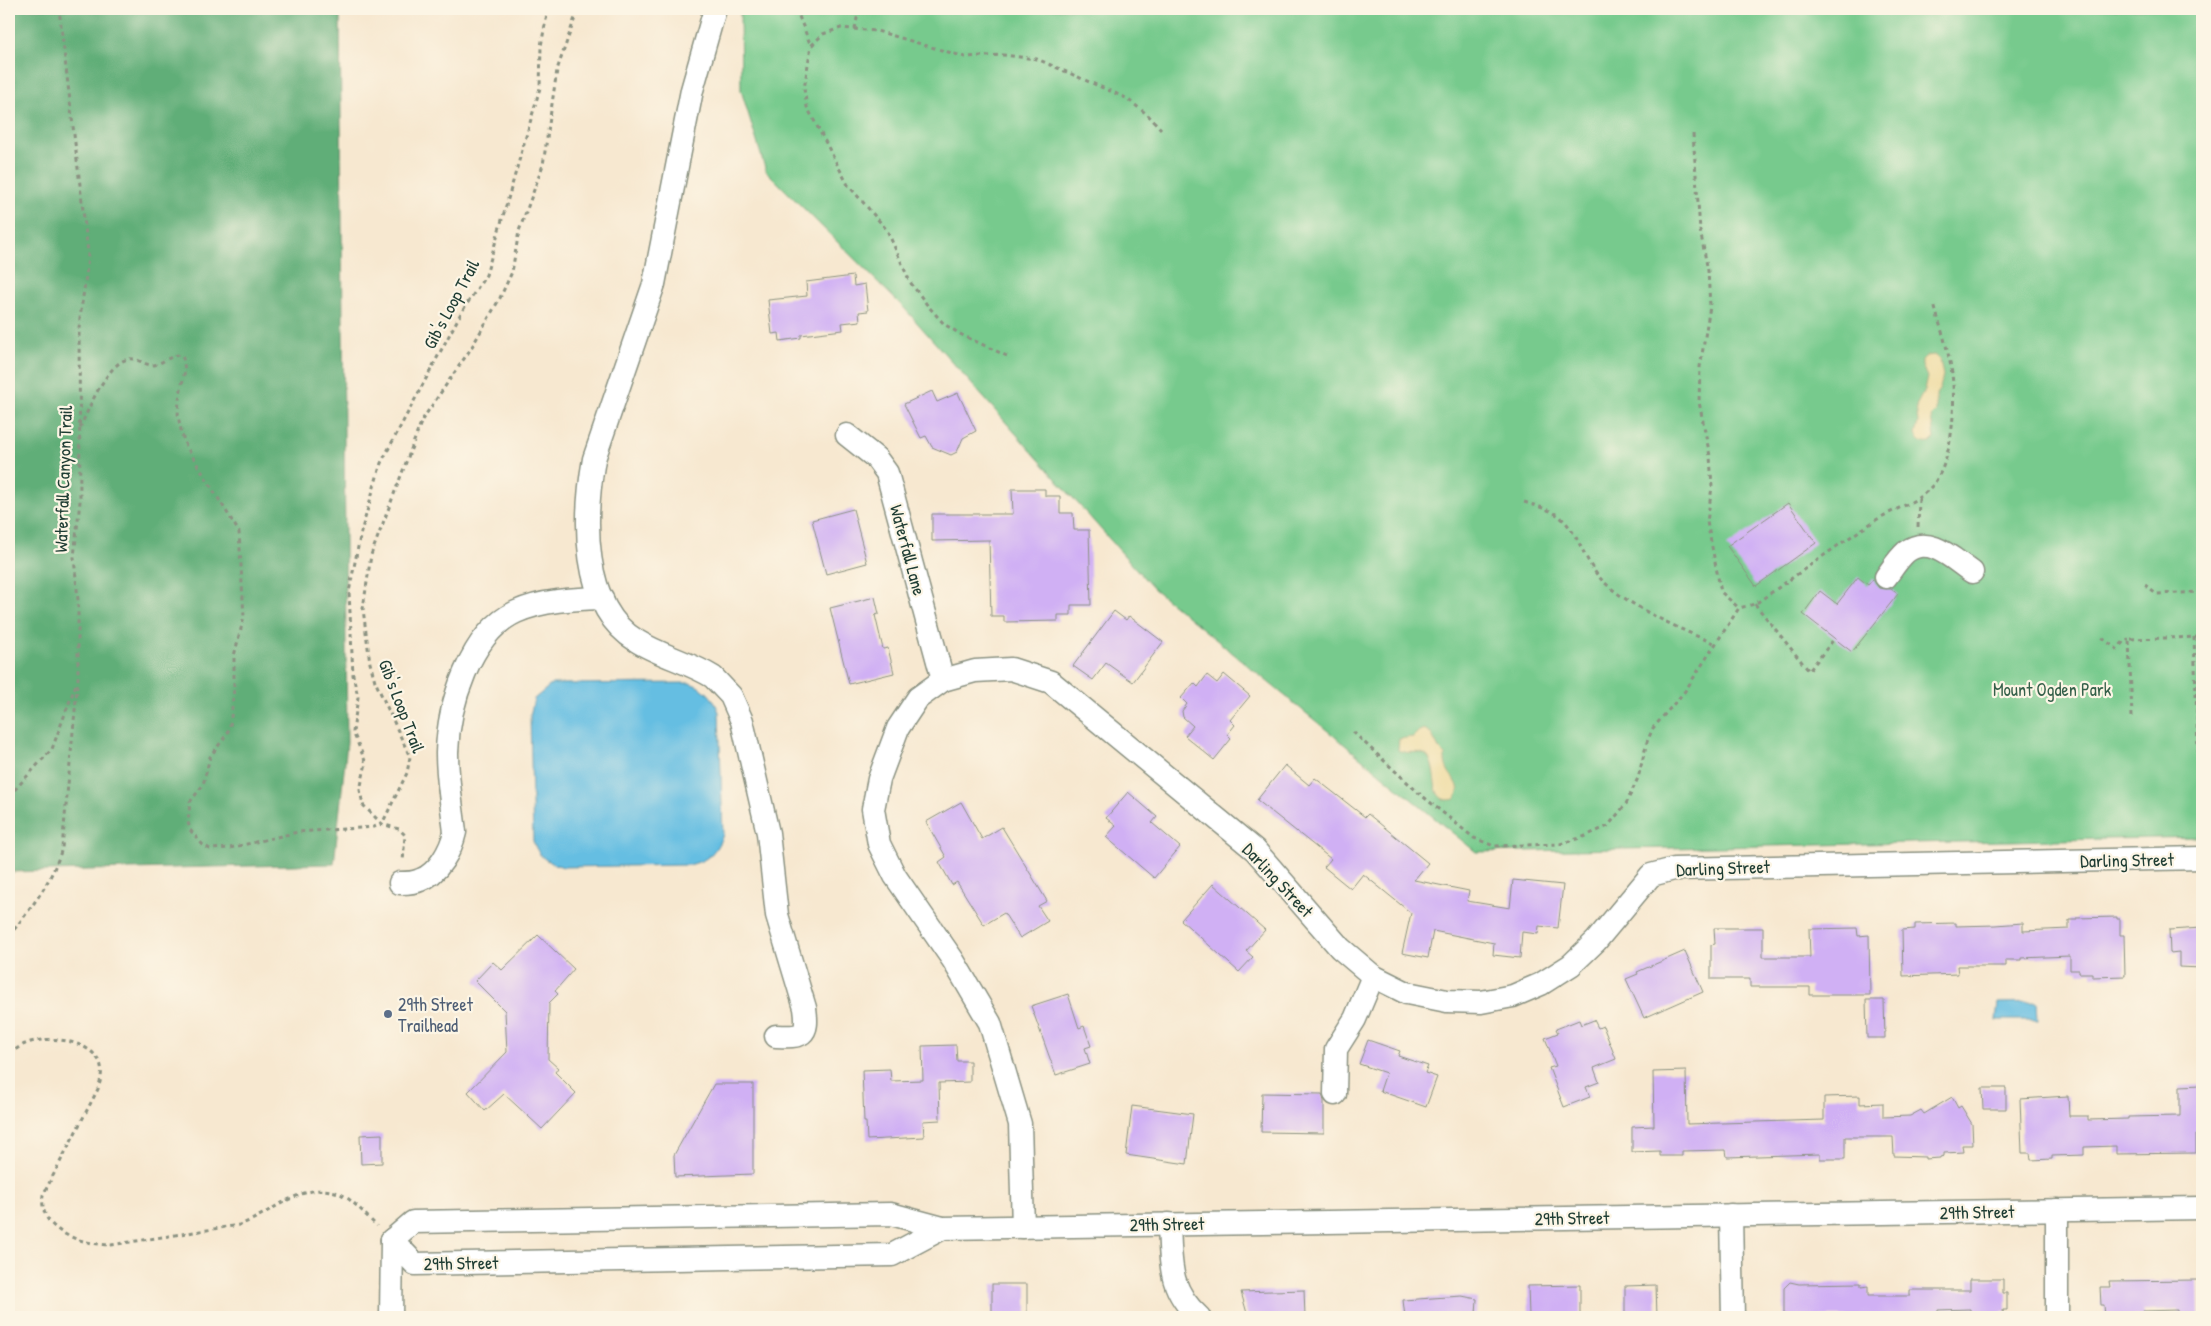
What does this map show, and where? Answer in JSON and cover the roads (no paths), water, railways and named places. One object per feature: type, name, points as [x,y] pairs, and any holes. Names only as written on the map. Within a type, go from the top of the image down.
[{"type":"street","points":[[715,9],[692,90],[654,284],[594,459],[590,489],[588,546],[593,573],[602,598],[608,612],[624,632],[637,642],[713,677],[723,686],[737,707],[768,833],[777,914],[805,1008],[807,1022],[802,1035],[776,1036]]},
{"type":"street","name":"Waterfall Lane","points":[[847,435],[876,458],[887,473],[943,680]]},
{"type":"street","points":[[1886,577],[1905,553],[1918,545],[1936,547],[1972,572]]},
{"type":"street","points":[[400,883],[416,882],[429,875],[449,850],[454,839],[455,832],[448,777],[447,751],[450,724],[458,693],[471,658],[482,640],[506,618],[531,606],[572,599],[602,598]]},
{"type":"street","name":"Darling Street","points":[[1022,1227],[1020,1124],[990,1022],[953,960],[895,876],[879,844],[875,818],[874,809],[879,780],[898,728],[918,698],[943,680],[974,671],[1011,669],[1051,682],[1255,850],[1340,948],[1373,976],[1407,993],[1447,1001],[1481,1002],[1513,996],[1541,984],[1571,966],[1596,941],[1651,875],[1674,868],[2202,858]]},
{"type":"street","points":[[1335,1094],[1336,1049],[1355,1019],[1373,976]]},
{"type":"street","name":"29th Street","points":[[943,1228],[892,1256],[415,1264],[392,1240],[413,1222],[891,1214],[943,1228],[2202,1208]]},
{"type":"street","points":[[2057,1210],[2057,1317]]},
{"type":"street","points":[[1731,1215],[1733,1317]]},
{"type":"street","points":[[1168,1224],[1174,1285],[1190,1309],[1198,1317]]},
{"type":"street","points":[[391,1317],[392,1240]]},
{"type":"water","points":[[690,683],[708,694],[719,712],[723,835],[714,852],[701,861],[689,865],[563,867],[544,859],[533,841],[530,716],[534,699],[552,684]]},
{"type":"water","points":[[2037,1002],[2038,1020],[1996,1020],[1998,1003]]},
{"type":"place","name":"29th Street Trailhead","points":[[388,1014]]},
{"type":"park label","name":"Mount Ogden Park","points":[[2052,689]]}]
